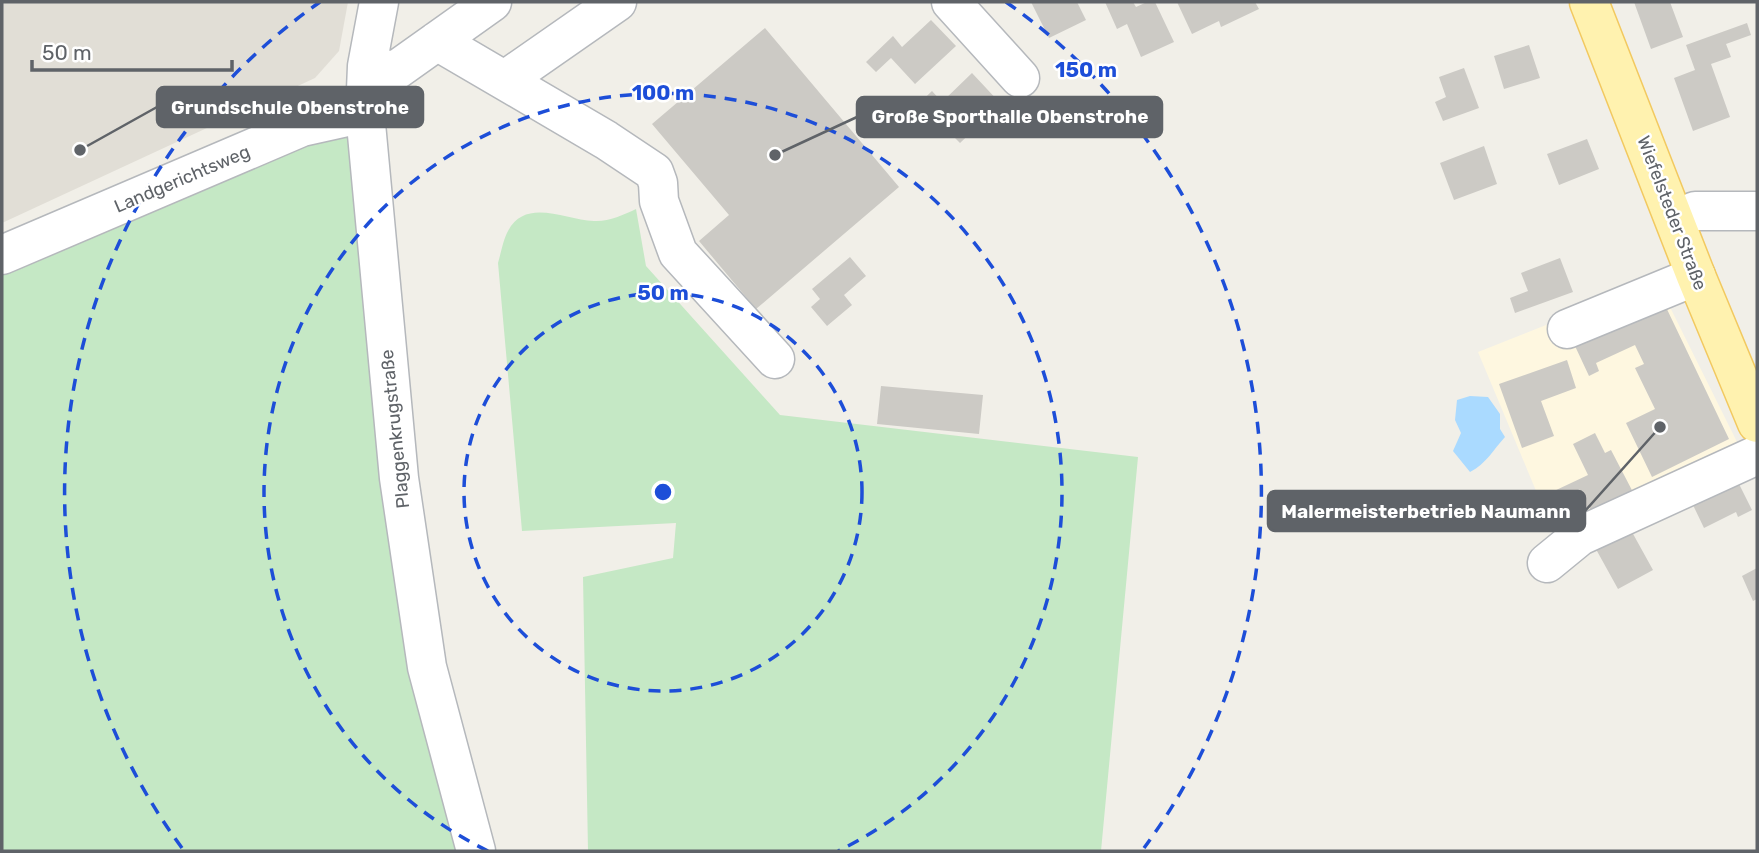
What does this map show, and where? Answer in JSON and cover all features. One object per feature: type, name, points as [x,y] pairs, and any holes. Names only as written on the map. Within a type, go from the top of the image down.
[{"type":"main road","name":"Wiefelsteder Straße","points":[[1589,2],[1696,276],[1757,423]]},
{"type":"street","name":"Plaggenkrugstraße","points":[[379,2],[367,66],[365,113],[399,478],[426,667],[476,851]]},
{"type":"street","points":[[367,66],[396,71],[492,2]]},
{"type":"street","points":[[505,80],[617,2]]},
{"type":"street","points":[[951,2],[1020,78]]},
{"type":"street","points":[[438,41],[606,140],[654,172],[659,201],[678,253],[775,359]]},
{"type":"street","name":"Landgerichtsweg","points":[[2,255],[302,127],[365,113]]},
{"type":"street","points":[[1675,220],[1695,211],[1757,211]]},
{"type":"street","points":[[1567,330],[1696,276]]},
{"type":"street","points":[[1548,563],[1580,536],[1757,455]]},
{"type":"shaded area","points":[[2,2],[348,2],[339,51],[315,78],[2,223]]},
{"type":"shaded area","points":[[1657,281],[1740,448],[1557,541],[1478,352]]},
{"type":"green space","points":[[365,113],[399,478],[476,851],[2,851],[2,255]]},
{"type":"green space","points":[[636,209],[646,266],[780,415],[1138,457],[1101,851],[588,851],[583,577],[673,558],[676,523],[522,531],[498,263],[508,231],[525,215],[547,213],[599,221]]},
{"type":"water","points":[[1470,396],[1488,397],[1500,414],[1500,429],[1505,437],[1485,461],[1470,472],[1453,451],[1461,433],[1455,420],[1457,400]]},
{"type":"building","points":[[1031,2],[1077,2],[1086,20],[1049,38]]},
{"type":"building","points":[[1105,2],[1133,2],[1136,7],[1155,2],[1174,42],[1141,57],[1127,24],[1117,29]]},
{"type":"building","points":[[1177,2],[1255,2],[1259,9],[1221,27],[1219,21],[1192,34]]},
{"type":"building","points":[[1634,2],[1670,2],[1683,37],[1651,49]]},
{"type":"building","points":[[931,20],[956,46],[915,84],[891,58],[876,72],[866,62],[893,36],[902,47]]},
{"type":"building","points":[[1747,23],[1751,35],[1726,44],[1731,57],[1711,64],[1730,117],[1693,131],[1674,78],[1695,70],[1686,45]]},
{"type":"building","points":[[765,28],[899,187],[756,309],[699,241],[729,215],[652,124]]},
{"type":"building","points":[[1529,45],[1540,78],[1504,89],[1494,56]]},
{"type":"building","points":[[1464,68],[1479,108],[1443,121],[1435,102],[1446,97],[1439,77]]},
{"type":"building","points":[[972,73],[1001,104],[960,143],[930,113],[916,127],[906,116],[932,91],[942,102]]},
{"type":"building","points":[[1587,139],[1599,169],[1559,185],[1547,154]]},
{"type":"building","points":[[1484,146],[1497,184],[1454,200],[1440,163]]},
{"type":"building","points":[[850,257],[866,276],[844,295],[852,305],[827,326],[811,307],[820,299],[812,289]]},
{"type":"building","points":[[1560,258],[1573,292],[1515,313],[1510,298],[1528,291],[1521,273]]},
{"type":"building","points":[[1664,303],[1729,439],[1652,477],[1626,423],[1655,409],[1635,368],[1644,364],[1635,345],[1596,363],[1599,371],[1589,376],[1575,346]]},
{"type":"building","points":[[1567,360],[1576,388],[1541,401],[1554,436],[1522,448],[1499,384]]},
{"type":"building","points":[[881,386],[983,395],[979,434],[877,424]]},
{"type":"building","points":[[1595,433],[1605,453],[1611,450],[1635,496],[1594,517],[1589,507],[1582,510],[1588,522],[1560,537],[1553,522],[1564,516],[1552,492],[1588,475],[1573,444]]},
{"type":"building","points":[[1738,482],[1752,510],[1738,517],[1736,512],[1704,528],[1693,505]]},
{"type":"building","points":[[1627,523],[1653,570],[1618,589],[1592,542]]},
{"type":"building","points":[[1757,568],[1757,599],[1753,601],[1742,576]]},
{"type":"place","name":"Grundschule Obenstrohe","points":[[80,150]]},
{"type":"place","name":"Große Sporthalle Obenstrohe","points":[[775,155]]},
{"type":"place","name":"Malermeisterbetrieb Naumann","points":[[1660,427]]}]
